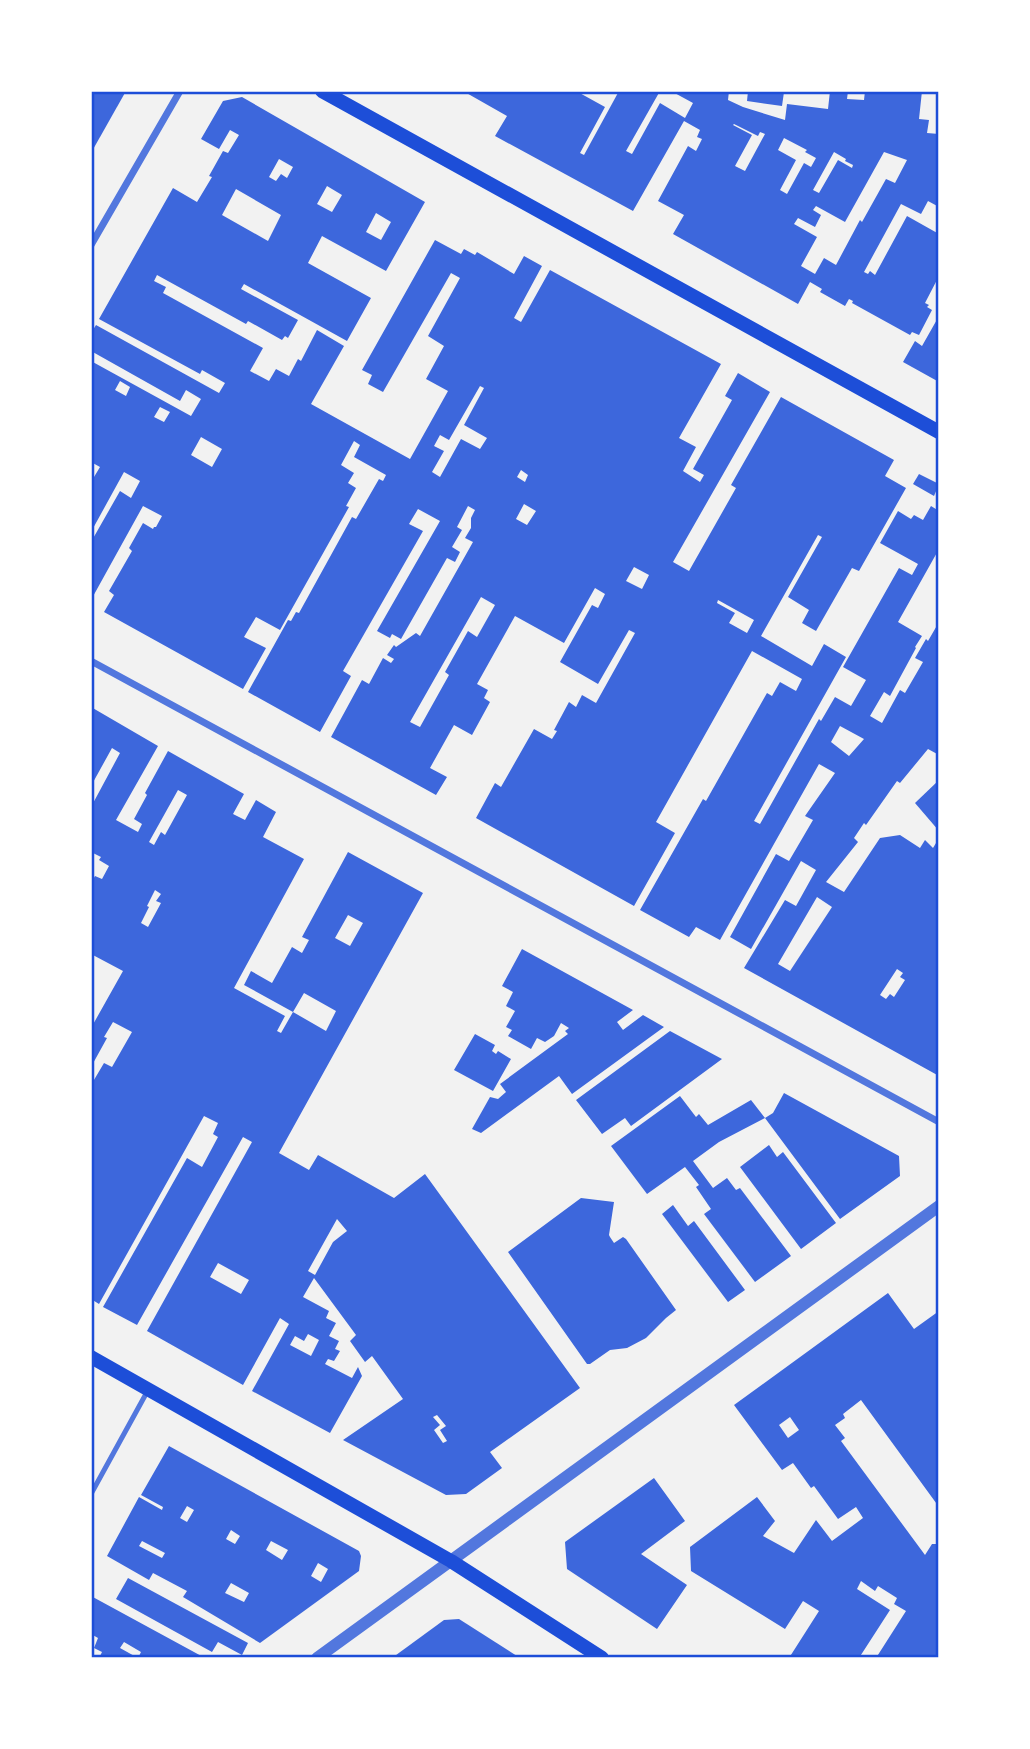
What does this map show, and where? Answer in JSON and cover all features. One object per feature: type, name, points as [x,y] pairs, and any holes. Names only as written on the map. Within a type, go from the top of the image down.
[{"type":"main road","points":[[322,91],[939,432]]},
{"type":"main road","points":[[91,1357],[451,1561],[602,1658]]},
{"type":"street","points":[[91,245],[180,91]]},
{"type":"street","points":[[91,661],[939,1122]]},
{"type":"street","points":[[317,1658],[939,1206]]},
{"type":"lane","points":[[91,1494],[148,1389]]},
{"type":"building","points":[[91,91],[126,91],[91,153]]},
{"type":"building","points":[[463,91],[576,91],[605,107],[580,153],[584,155],[619,91],[660,91],[626,151],[632,154],[660,103],[685,118],[693,103],[671,91],[729,91],[728,100],[785,120],[787,104],[828,109],[830,91],[848,91],[847,99],[864,100],[865,91],[922,91],[919,119],[929,120],[927,133],[939,134],[939,207],[928,201],[921,214],[901,204],[864,272],[868,274],[870,271],[875,275],[907,216],[939,234],[939,276],[925,303],[932,310],[919,335],[912,332],[910,335],[849,299],[845,306],[820,292],[822,289],[810,282],[798,304],[673,234],[684,215],[658,201],[688,146],[696,151],[702,139],[697,137],[700,130],[684,121],[633,211],[495,136],[507,116]],"holes":[[[733,125],[758,136],[760,132],[765,134],[745,171],[735,166],[752,135]],[[784,138],[816,158],[811,167],[804,163],[787,194],[780,190],[796,160],[778,150]],[[834,152],[853,165],[852,168],[838,160],[819,193],[813,190]],[[884,152],[907,160],[895,183],[886,179],[836,265],[824,258],[815,274],[801,266],[817,237],[794,224],[798,218],[815,227],[821,215],[813,210],[816,206],[845,222]]]},
{"type":"building","points":[[748,91],[784,92],[782,106],[747,101]]},
{"type":"building","points":[[242,97],[425,202],[386,271],[322,236],[308,263],[371,298],[347,341],[244,284],[241,289],[298,320],[288,338],[285,336],[282,340],[248,321],[246,324],[157,275],[154,281],[166,287],[163,293],[263,348],[250,371],[269,381],[276,369],[289,376],[298,359],[301,361],[317,330],[344,346],[311,404],[410,459],[448,391],[426,379],[444,346],[428,336],[460,278],[451,273],[383,392],[368,384],[372,375],[362,370],[435,240],[461,254],[464,249],[475,255],[477,252],[514,274],[524,256],[542,266],[514,318],[521,322],[550,270],[721,364],[679,438],[696,447],[683,471],[700,482],[704,475],[693,469],[732,400],[725,396],[738,373],[770,392],[673,562],[689,571],[736,488],[731,485],[781,397],[894,460],[885,476],[906,488],[859,571],[852,568],[816,631],[802,623],[809,610],[788,597],[822,537],[818,535],[761,636],[812,666],[824,644],[846,657],[754,821],[760,824],[819,719],[821,721],[835,697],[851,706],[866,680],[843,667],[899,568],[912,575],[918,564],[880,543],[898,511],[911,519],[914,515],[923,520],[931,506],[939,511],[939,549],[898,622],[922,636],[890,696],[884,692],[870,716],[882,723],[900,690],[905,693],[923,662],[915,658],[939,622],[939,755],[928,749],[900,783],[897,781],[854,838],[858,842],[826,882],[844,892],[880,838],[900,835],[920,848],[925,840],[933,848],[939,838],[939,1076],[744,968],[785,900],[796,906],[816,870],[801,861],[751,949],[730,937],[776,854],[789,861],[813,820],[805,816],[835,773],[819,764],[720,940],[696,927],[689,937],[640,910],[767,693],[772,696],[780,682],[796,691],[802,679],[752,651],[656,822],[675,833],[634,906],[476,818],[495,783],[501,787],[534,729],[552,739],[569,702],[576,707],[582,695],[596,703],[635,633],[629,630],[598,684],[560,662],[592,605],[598,608],[605,594],[595,588],[564,643],[515,616],[477,684],[488,690],[484,698],[490,702],[472,735],[454,725],[430,768],[447,777],[436,795],[331,737],[362,680],[369,684],[383,658],[391,663],[394,659],[387,655],[394,645],[396,647],[416,633],[420,636],[473,542],[465,538],[471,528],[471,518],[475,510],[468,506],[457,527],[462,530],[452,547],[460,552],[455,562],[447,558],[401,639],[392,634],[390,638],[377,631],[440,521],[418,509],[409,524],[423,531],[343,671],[351,676],[320,732],[248,692],[288,620],[291,621],[296,612],[299,613],[352,517],[356,519],[379,479],[383,481],[386,475],[354,457],[360,445],[354,441],[341,465],[354,473],[348,483],[356,488],[346,506],[349,507],[280,630],[256,617],[244,637],[266,648],[243,689],[104,612],[114,595],[109,591],[132,551],[129,548],[143,523],[153,529],[162,516],[143,506],[91,600],[91,542],[120,491],[131,498],[140,481],[124,472],[91,532],[91,482],[100,467],[91,462],[91,361],[191,416],[201,399],[186,390],[180,401],[91,351],[91,333],[96,325],[219,393],[225,383],[202,370],[200,374],[99,319],[173,188],[197,202],[223,151],[228,153],[239,135],[230,130],[219,149],[201,139],[223,101]],"holes":[[[279,159],[293,167],[287,178],[281,174],[276,181],[269,177]],[[327,186],[342,195],[332,212],[317,204]],[[236,189],[281,215],[268,241],[222,215]],[[376,213],[391,222],[381,240],[366,232]],[[120,381],[130,387],[126,396],[115,390]],[[480,386],[484,388],[464,425],[487,438],[480,449],[461,439],[440,477],[432,472],[444,451],[434,446],[440,435],[449,440]],[[160,407],[170,412],[164,422],[154,417]],[[201,437],[222,449],[212,467],[191,455]],[[521,470],[528,475],[525,482],[517,477]],[[524,504],[536,511],[527,525],[516,519]],[[634,567],[649,575],[642,589],[626,581]],[[481,597],[495,605],[477,637],[468,631],[445,672],[449,675],[420,727],[410,722]],[[718,600],[754,620],[747,633],[729,623],[735,613],[717,603]],[[840,726],[864,739],[849,756],[831,742]],[[817,897],[832,907],[790,971],[778,964]],[[897,969],[903,973],[900,977],[905,980],[894,997],[890,994],[886,999],[880,995]]]},
{"type":"building","points":[[939,316],[939,382],[903,362],[915,341],[922,346]]},
{"type":"building","points":[[919,474],[939,484],[934,496],[913,484]]},
{"type":"building","points":[[91,707],[158,746],[116,820],[138,832],[142,824],[134,819],[168,751],[244,794],[233,814],[245,820],[256,800],[276,812],[263,837],[304,859],[234,988],[285,1016],[277,1031],[281,1033],[293,1012],[244,985],[251,971],[272,983],[292,947],[302,953],[309,940],[302,937],[348,852],[423,893],[279,1153],[309,1170],[318,1155],[394,1198],[425,1174],[580,1388],[490,1452],[502,1468],[466,1494],[446,1495],[343,1440],[403,1399],[372,1356],[365,1362],[350,1341],[356,1335],[314,1278],[303,1297],[329,1311],[326,1318],[336,1323],[329,1336],[339,1341],[335,1349],[340,1351],[334,1361],[328,1359],[325,1364],[352,1378],[358,1367],[362,1376],[330,1433],[252,1391],[289,1324],[280,1318],[243,1385],[147,1331],[252,1142],[243,1137],[137,1325],[103,1307],[187,1158],[202,1167],[218,1137],[213,1134],[218,1123],[204,1116],[99,1304],[91,1299],[91,1085],[104,1063],[112,1067],[132,1032],[113,1022],[91,1067],[91,1028],[123,971],[91,954],[91,883],[95,876],[102,879],[109,866],[93,853],[91,858],[91,807],[120,753],[112,748],[91,786]],"holes":[[[178,790],[187,795],[165,835],[161,832],[154,845],[149,842]],[[155,890],[161,894],[156,901],[161,903],[148,927],[141,923],[149,907],[147,906]],[[348,915],[363,923],[350,946],[335,938]],[[304,993],[336,1011],[326,1031],[293,1012]],[[337,1219],[347,1231],[333,1242],[315,1275],[308,1271]],[[218,1263],[249,1280],[241,1294],[210,1277]],[[308,1334],[319,1340],[311,1356],[290,1345],[295,1336],[304,1341]],[[437,1415],[446,1426],[440,1430],[447,1441],[443,1443],[434,1430],[440,1425],[433,1417]]]},
{"type":"building","points":[[939,780],[939,831],[915,803]]},
{"type":"building","points":[[522,949],[633,1010],[617,1022],[623,1030],[643,1015],[664,1027],[572,1094],[559,1076],[481,1133],[472,1129],[490,1097],[498,1099],[506,1092],[500,1084],[568,1034],[565,1031],[569,1028],[561,1023],[554,1036],[545,1042],[537,1038],[531,1049],[508,1036],[512,1030],[506,1027],[515,1011],[506,1006],[513,992],[502,986]]},
{"type":"building","points":[[670,1031],[722,1059],[631,1126],[625,1118],[602,1134],[576,1100]]},
{"type":"building","points":[[475,1034],[495,1045],[492,1051],[496,1054],[498,1051],[511,1059],[493,1091],[454,1070]]},
{"type":"building","points":[[784,1093],[899,1156],[900,1176],[840,1219],[765,1118],[773,1113]]},
{"type":"building","points":[[680,1096],[696,1117],[699,1114],[708,1125],[751,1100],[765,1118],[719,1142],[693,1161],[713,1188],[727,1178],[736,1190],[740,1188],[791,1256],[755,1282],[704,1214],[711,1209],[696,1187],[699,1185],[685,1167],[647,1194],[611,1146]]},
{"type":"building","points":[[769,1145],[777,1157],[783,1152],[836,1223],[801,1249],[740,1167]]},
{"type":"building","points":[[581,1198],[614,1202],[610,1237],[614,1243],[623,1237],[626,1239],[676,1310],[646,1338],[627,1348],[610,1350],[590,1364],[587,1364],[508,1252]]},
{"type":"building","points":[[673,1205],[688,1226],[694,1221],[745,1290],[728,1302],[662,1214]]},
{"type":"building","points":[[888,1293],[914,1329],[939,1311],[939,1507],[861,1400],[843,1414],[845,1418],[835,1425],[845,1438],[841,1441],[925,1555],[932,1544],[939,1544],[939,1658],[876,1658],[906,1611],[894,1604],[897,1598],[878,1586],[875,1591],[861,1581],[857,1589],[890,1610],[859,1658],[789,1658],[819,1611],[803,1601],[785,1629],[691,1571],[690,1547],[757,1497],[775,1521],[763,1536],[794,1553],[816,1520],[832,1541],[863,1518],[856,1507],[838,1519],[793,1463],[782,1470],[734,1405]],"holes":[[[790,1417],[799,1430],[788,1438],[779,1425]]]},
{"type":"building","points":[[169,1446],[359,1551],[359,1571],[260,1643],[183,1597],[187,1591],[153,1573],[149,1580],[107,1556],[139,1497],[162,1510],[163,1507],[141,1495]],"holes":[[[187,1506],[194,1510],[187,1522],[180,1518]],[[231,1530],[240,1536],[235,1544],[226,1539]],[[142,1541],[165,1553],[162,1558],[139,1546]],[[271,1541],[288,1550],[282,1560],[266,1550]],[[318,1563],[328,1569],[321,1582],[311,1576]],[[231,1583],[249,1593],[244,1602],[225,1593]]]},
{"type":"building","points":[[654,1478],[685,1521],[641,1554],[687,1585],[657,1629],[567,1569],[565,1542]]},
{"type":"building","points":[[128,1578],[248,1643],[242,1655],[218,1642],[212,1652],[116,1599]]},
{"type":"building","points":[[91,1596],[205,1658],[138,1658],[99,1658],[102,1652],[94,1648],[98,1638],[91,1634]],"holes":[[[124,1642],[141,1652],[138,1658],[120,1648]]]},
{"type":"building","points":[[459,1619],[520,1658],[392,1658],[444,1620]]}]
